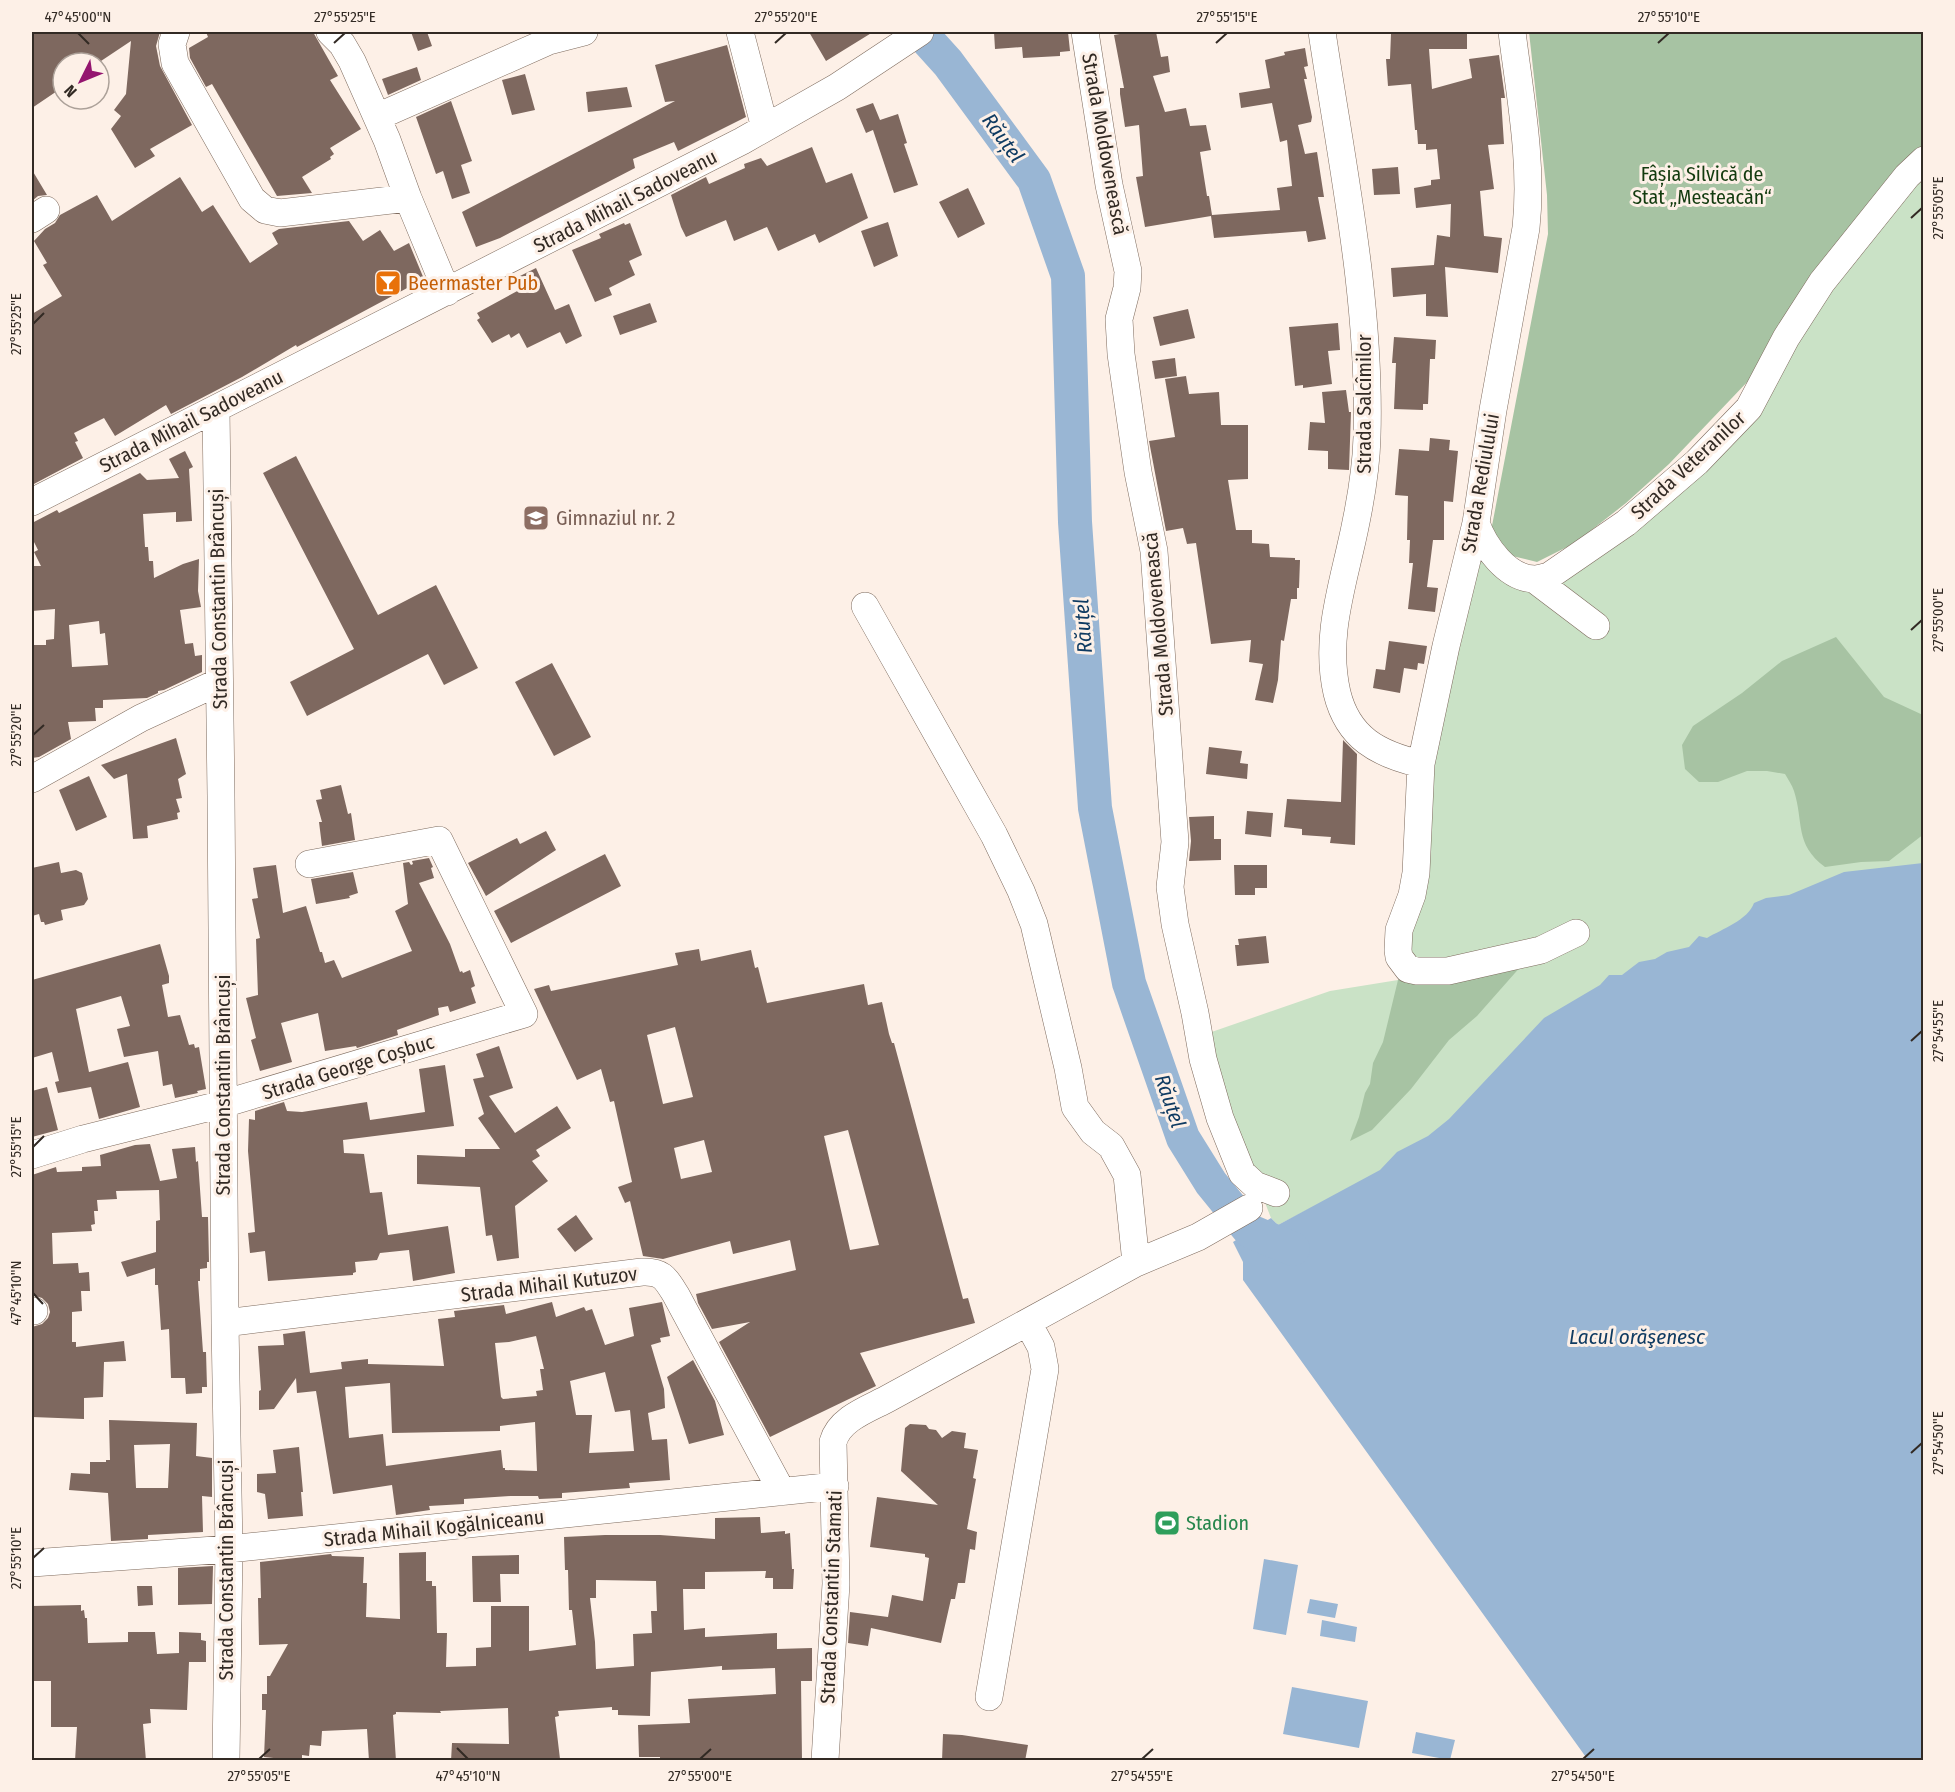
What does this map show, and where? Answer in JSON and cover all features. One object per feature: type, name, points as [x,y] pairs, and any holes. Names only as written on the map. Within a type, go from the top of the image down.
[{"type":"street","points":[[176,32],[172,44],[175,63],[252,199],[265,210],[280,213],[408,198]]},
{"type":"street","points":[[330,32],[342,44],[352,61],[377,117],[447,292]]},
{"type":"street","points":[[377,117],[549,41],[585,32]]},
{"type":"street","points":[[740,32],[765,128]]},
{"type":"street","name":"Strada Mihail Sadoveanu","points":[[32,502],[765,128],[837,87],[920,32]]},
{"type":"street","name":"Strada Moldovenească","points":[[1085,32],[1109,185],[1128,271],[1119,331],[1137,461],[1154,551],[1175,842],[1170,887],[1175,924],[1203,1059],[1232,1152],[1242,1173],[1255,1185],[1276,1193]]},
{"type":"street","name":"Strada Salcîmilor","points":[[1322,32],[1359,270],[1368,368],[1365,479],[1332,631],[1332,663],[1338,694],[1347,720],[1359,735],[1376,749],[1396,758],[1421,764]]},
{"type":"street","name":"Strada Rediulului","points":[[1512,32],[1522,114],[1528,205],[1526,228],[1493,410],[1476,523],[1446,646],[1421,764],[1416,873],[1412,895],[1399,930],[1399,957],[1408,969],[1448,971],[1541,950],[1576,933]]},
{"type":"street","name":"Strada Veteranilor","points":[[1534,579],[1549,576],[1626,523],[1725,435],[1749,408],[1786,338],[1822,282],[1923,160]]},
{"type":"street","name":"Strada Constantin Brâncuși","points":[[216,409],[229,1549],[226,1761]]},
{"type":"street","points":[[1476,523],[1487,547],[1498,560],[1514,572],[1534,579],[1596,626]]},
{"type":"street","points":[[865,606],[994,835],[1021,891],[1034,924],[1075,1107],[1093,1132],[1112,1146],[1127,1175],[1136,1263]]},
{"type":"street","points":[[32,780],[141,718],[219,682]]},
{"type":"street","name":"Strada George Coșbuc","points":[[32,1155],[83,1139],[223,1104],[524,1014],[439,840],[309,864]]},
{"type":"street","points":[[989,1697],[1045,1369],[1041,1347],[1028,1323],[1136,1263],[1215,1228],[1249,1208]]},
{"type":"street","name":"Strada Mihail Kutuzov","points":[[225,1323],[652,1271],[660,1274],[676,1295],[782,1492]]},
{"type":"street","name":"Strada Constantin Stamati","points":[[825,1761],[836,1584],[835,1486],[832,1457],[835,1434],[855,1417],[1028,1323]]},
{"type":"street","name":"Strada Mihail Kogălniceanu","points":[[32,1563],[229,1549],[835,1486]]},
{"type":"green space","name":"Fâșia Silvică de Stat „Mesteacăn“","points":[[1529,32],[1923,32],[1923,160],[1751,378],[1669,464],[1626,503],[1575,543],[1537,562],[1508,555],[1491,531],[1548,234],[1547,195]]},
{"type":"green space","points":[[1923,160],[1923,863],[1440,1141],[1278,1225],[1271,1218],[1200,1036],[1330,991],[1398,980],[1399,930],[1476,523],[1534,579],[1682,475]]},
{"type":"green space","points":[[1836,637],[1884,697],[1923,715],[1924,834],[1889,861],[1825,867],[1808,850],[1804,841],[1794,791],[1785,774],[1747,771],[1718,782],[1699,782],[1685,769],[1682,745],[1693,726],[1742,693],[1782,661]]},
{"type":"green space","points":[[1529,957],[1477,1016],[1449,1040],[1411,1089],[1372,1130],[1350,1141],[1370,1084],[1373,1063],[1383,1042],[1398,980]]},
{"type":"water","name":"Lacul orăşenesc","points":[[1923,863],[1923,1760],[1588,1760],[1243,1280],[1243,1262],[1233,1242],[1271,1218],[1278,1225],[1380,1170],[1397,1152],[1428,1136],[1449,1119],[1544,1018],[1600,985],[1609,975],[1622,975],[1639,962],[1689,947],[1699,936],[1707,938],[1734,924],[1751,909],[1754,903],[1766,898],[1789,895],[1844,872]]},
{"type":"water","points":[[1264,1559],[1298,1565],[1286,1635],[1253,1629]]},
{"type":"water","points":[[1310,1599],[1338,1604],[1335,1618],[1307,1613]]},
{"type":"water","points":[[1322,1620],[1357,1627],[1355,1642],[1320,1636]]},
{"type":"water","points":[[1292,1687],[1368,1701],[1359,1748],[1283,1734]]},
{"type":"water","points":[[1416,1732],[1455,1740],[1450,1760],[1412,1753]]},
{"type":"building","points":[[32,32],[160,32],[156,46],[160,66],[192,125],[150,149],[155,156],[135,168],[111,129],[121,116],[114,110],[126,94],[131,41],[111,54],[111,51],[51,51],[51,95],[32,108]]},
{"type":"building","points":[[206,32],[313,32],[338,76],[330,80],[361,129],[330,148],[334,154],[330,157],[331,159],[302,177],[312,193],[277,196],[212,84],[206,87],[190,58],[189,48],[208,37]]},
{"type":"building","points":[[411,32],[427,32],[432,46],[418,51]]},
{"type":"building","points":[[809,32],[873,32],[826,61]]},
{"type":"building","points":[[994,32],[1068,32],[1070,51],[1060,52],[1060,56],[1023,58],[1022,47],[995,49]]},
{"type":"building","points":[[1156,32],[1161,57],[1168,56],[1170,72],[1153,76],[1165,112],[1186,108],[1190,126],[1206,125],[1211,150],[1200,152],[1212,215],[1280,210],[1277,188],[1292,186],[1287,140],[1280,142],[1272,103],[1241,108],[1239,93],[1270,88],[1265,60],[1285,55],[1284,52],[1305,48],[1308,66],[1304,67],[1307,79],[1304,79],[1312,117],[1311,122],[1298,125],[1305,154],[1317,152],[1324,197],[1318,197],[1326,239],[1308,242],[1306,231],[1214,238],[1211,216],[1145,227],[1136,177],[1143,176],[1139,125],[1125,127],[1120,94],[1120,88],[1124,88],[1114,35]]},
{"type":"building","points":[[1467,32],[1467,49],[1429,49],[1432,89],[1472,78],[1469,59],[1499,55],[1505,98],[1501,98],[1504,144],[1488,145],[1494,189],[1480,191],[1484,236],[1502,238],[1498,273],[1445,267],[1448,317],[1426,316],[1426,294],[1393,297],[1391,268],[1434,265],[1437,235],[1450,237],[1451,204],[1416,208],[1414,188],[1431,185],[1431,180],[1440,179],[1437,149],[1426,150],[1426,144],[1418,144],[1411,84],[1388,86],[1386,59],[1390,59],[1391,34]]},
{"type":"building","points":[[727,45],[746,117],[678,151],[674,142],[633,159],[635,168],[500,238],[476,247],[462,212],[675,101],[665,102],[655,65]]},
{"type":"building","points":[[417,67],[421,80],[388,95],[382,79]]},
{"type":"building","points":[[525,74],[535,110],[512,115],[502,80]]},
{"type":"building","points":[[627,87],[632,107],[588,112],[586,92]]},
{"type":"building","points":[[451,101],[472,161],[461,165],[470,193],[452,199],[443,171],[436,174],[416,117]]},
{"type":"building","points":[[873,103],[880,120],[898,114],[907,143],[904,144],[918,185],[894,193],[873,130],[866,133],[856,109]]},
{"type":"building","points":[[812,147],[826,183],[852,173],[868,218],[819,243],[815,234],[778,251],[767,227],[734,241],[726,220],[686,237],[671,195],[706,177],[709,184],[745,168],[744,164],[761,158],[767,166]]},
{"type":"building","points":[[1398,167],[1400,194],[1374,195],[1372,169]]},
{"type":"building","points":[[32,170],[47,195],[38,196],[32,201]]},
{"type":"building","points":[[180,177],[202,212],[213,205],[250,263],[278,244],[272,233],[279,229],[349,221],[363,241],[380,230],[394,251],[409,243],[424,279],[297,347],[296,345],[242,377],[171,414],[166,405],[115,436],[104,418],[74,433],[78,441],[75,442],[83,458],[32,485],[32,314],[62,296],[43,265],[47,263],[34,241],[45,229],[55,223],[60,215],[97,195],[112,221]]},
{"type":"building","points":[[968,188],[985,224],[958,238],[939,202]]},
{"type":"building","points":[[888,222],[898,256],[874,267],[861,231]]},
{"type":"building","points":[[624,223],[625,225],[630,223],[642,255],[629,261],[635,275],[609,288],[612,295],[595,302],[572,250],[601,238],[599,234]]},
{"type":"building","points":[[536,268],[555,310],[569,304],[582,336],[566,344],[560,332],[527,348],[519,333],[511,338],[509,334],[492,343],[477,320],[480,318],[477,313],[521,289],[516,278]]},
{"type":"building","points":[[650,303],[657,322],[620,335],[613,316]]},
{"type":"building","points":[[1188,309],[1195,338],[1160,346],[1153,317]]},
{"type":"building","points":[[1338,323],[1340,350],[1328,351],[1332,384],[1303,388],[1303,385],[1295,386],[1289,327]]},
{"type":"building","points":[[1394,337],[1436,340],[1435,359],[1430,359],[1428,404],[1423,404],[1423,410],[1394,409],[1396,363],[1392,363]]},
{"type":"building","points":[[1175,358],[1177,376],[1155,379],[1152,361]]},
{"type":"building","points":[[1186,376],[1189,394],[1219,392],[1221,425],[1248,425],[1248,479],[1228,480],[1236,530],[1252,530],[1252,543],[1269,544],[1270,557],[1300,560],[1297,599],[1291,599],[1284,641],[1281,640],[1278,680],[1273,703],[1255,700],[1263,664],[1249,662],[1251,640],[1211,644],[1196,543],[1187,544],[1183,528],[1166,531],[1149,441],[1175,437],[1165,379]]},
{"type":"building","points":[[1346,390],[1349,412],[1351,412],[1349,470],[1328,469],[1328,451],[1308,450],[1310,422],[1325,423],[1322,392]]},
{"type":"building","points":[[1430,438],[1450,440],[1449,450],[1458,451],[1453,502],[1444,501],[1444,540],[1433,540],[1427,587],[1438,588],[1435,612],[1408,609],[1413,563],[1409,563],[1410,540],[1407,540],[1408,496],[1395,495],[1399,449],[1429,451]]},
{"type":"building","points":[[185,451],[193,467],[189,469],[192,521],[176,522],[176,512],[143,514],[145,547],[148,547],[149,561],[153,561],[154,578],[199,559],[198,591],[201,607],[180,610],[185,644],[193,643],[195,656],[202,655],[202,672],[147,698],[103,700],[103,708],[95,708],[96,721],[68,722],[71,739],[39,757],[32,758],[32,645],[46,645],[46,640],[54,639],[55,609],[32,611],[32,566],[41,566],[34,552],[38,550],[32,538],[32,523],[57,510],[59,513],[140,473],[147,480],[179,478],[169,459]],"holes":[[[99,621],[100,634],[105,633],[108,665],[72,667],[69,625]]]},
{"type":"building","points":[[296,456],[378,615],[436,585],[478,668],[444,685],[428,654],[307,716],[290,682],[354,649],[263,473]]},
{"type":"building","points":[[1389,641],[1427,646],[1424,664],[1418,663],[1417,670],[1404,668],[1400,693],[1373,688],[1376,669],[1385,670]]},
{"type":"building","points":[[552,663],[591,737],[554,756],[515,682]]},
{"type":"building","points":[[176,738],[186,774],[178,779],[182,798],[176,799],[180,812],[177,813],[178,819],[147,826],[148,838],[133,839],[127,774],[114,779],[101,765]]},
{"type":"building","points":[[1343,740],[1357,754],[1355,845],[1330,843],[1331,837],[1302,835],[1302,829],[1284,827],[1287,799],[1341,802]]},
{"type":"building","points":[[1209,747],[1242,751],[1240,763],[1248,764],[1247,779],[1206,774]]},
{"type":"building","points":[[89,776],[107,817],[76,831],[59,790]]},
{"type":"building","points":[[341,785],[348,814],[351,813],[355,840],[322,846],[319,822],[322,822],[316,800],[322,799],[320,790]]},
{"type":"building","points":[[1247,811],[1273,813],[1271,837],[1245,834]]},
{"type":"building","points":[[1214,816],[1214,839],[1221,839],[1221,860],[1189,861],[1191,841],[1189,817]]},
{"type":"building","points":[[546,831],[556,850],[486,896],[468,863],[517,838],[520,844]]},
{"type":"building","points":[[605,854],[621,886],[511,943],[494,911]]},
{"type":"building","points":[[429,858],[434,878],[419,883],[450,944],[460,972],[470,970],[475,986],[471,988],[476,1003],[450,1012],[448,1006],[438,1008],[439,1015],[397,1030],[398,1035],[357,1048],[356,1046],[325,1051],[318,1013],[281,1023],[292,1062],[260,1071],[251,1040],[256,1038],[246,998],[258,995],[256,939],[260,938],[252,899],[258,898],[253,868],[276,865],[283,913],[306,906],[325,963],[334,960],[342,978],[412,951],[395,911],[408,904],[403,863],[409,862],[411,865],[412,861]]},
{"type":"building","points":[[59,862],[61,873],[76,870],[82,873],[88,899],[84,905],[61,910],[63,920],[45,925],[41,922],[39,914],[32,916],[32,868]]},
{"type":"building","points":[[1234,865],[1267,865],[1267,888],[1255,888],[1255,895],[1235,895]]},
{"type":"building","points":[[353,872],[358,893],[349,896],[350,898],[316,904],[311,879]]},
{"type":"building","points":[[1266,936],[1269,963],[1237,966],[1235,945],[1239,945],[1238,939]]},
{"type":"building","points":[[160,944],[169,976],[169,983],[162,985],[168,1017],[180,1015],[189,1045],[194,1044],[195,1048],[199,1047],[206,1089],[175,1098],[172,1084],[163,1086],[158,1051],[124,1057],[117,1029],[130,1026],[121,996],[76,1009],[89,1072],[128,1062],[140,1107],[99,1119],[91,1087],[58,1093],[55,1082],[59,1081],[52,1052],[32,1058],[32,980]]},
{"type":"building","points":[[699,949],[701,961],[751,950],[767,1003],[864,984],[868,1005],[882,1002],[963,1299],[968,1298],[975,1323],[860,1353],[876,1386],[770,1437],[719,1342],[750,1322],[712,1329],[698,1303],[696,1294],[796,1270],[790,1240],[733,1254],[730,1241],[663,1259],[643,1256],[630,1201],[625,1203],[618,1187],[632,1182],[614,1101],[610,1102],[601,1069],[577,1080],[534,989],[549,985],[551,991],[678,965],[675,953]],"holes":[[[675,1027],[693,1097],[663,1104],[647,1035]],[[848,1130],[879,1245],[850,1250],[824,1136]],[[704,1140],[712,1172],[681,1179],[674,1148]]]},
{"type":"building","points":[[499,1046],[513,1088],[489,1096],[515,1133],[557,1106],[571,1128],[536,1150],[540,1156],[532,1161],[548,1181],[515,1206],[519,1258],[497,1261],[492,1235],[486,1236],[480,1187],[417,1184],[417,1155],[465,1157],[465,1149],[500,1149],[478,1118],[484,1114],[473,1079],[484,1077],[476,1054]]},
{"type":"building","points":[[445,1065],[454,1126],[343,1140],[344,1153],[364,1154],[370,1193],[382,1192],[388,1235],[448,1226],[455,1273],[413,1281],[409,1250],[380,1253],[377,1260],[355,1262],[356,1272],[353,1275],[268,1281],[265,1251],[250,1253],[248,1233],[255,1232],[248,1151],[249,1119],[255,1120],[255,1111],[284,1102],[287,1111],[302,1112],[367,1102],[370,1120],[425,1112],[419,1069]]},
{"type":"building","points":[[47,1087],[58,1130],[32,1137],[32,1091]]},
{"type":"building","points":[[150,1144],[160,1181],[177,1178],[172,1149],[195,1147],[202,1217],[208,1217],[209,1262],[207,1262],[207,1268],[200,1269],[200,1281],[198,1281],[203,1352],[206,1352],[207,1387],[202,1387],[202,1393],[186,1394],[185,1378],[171,1378],[169,1329],[161,1330],[155,1268],[127,1277],[121,1262],[156,1252],[156,1221],[160,1220],[159,1190],[116,1191],[117,1199],[97,1200],[98,1211],[94,1211],[95,1224],[91,1225],[92,1231],[52,1233],[53,1264],[78,1263],[79,1273],[89,1272],[90,1291],[81,1291],[82,1311],[72,1312],[72,1342],[76,1342],[76,1347],[124,1341],[126,1361],[104,1362],[103,1397],[84,1398],[84,1419],[32,1417],[32,1327],[42,1324],[50,1312],[48,1304],[42,1298],[32,1295],[32,1175],[56,1167],[57,1172],[82,1171],[82,1167],[101,1166],[100,1155],[135,1145]]},
{"type":"building","points":[[576,1215],[593,1239],[575,1252],[557,1229]]},
{"type":"building","points":[[552,1302],[556,1317],[584,1307],[586,1311],[592,1309],[605,1345],[634,1336],[629,1308],[662,1302],[670,1336],[660,1338],[661,1342],[651,1345],[664,1389],[665,1408],[648,1413],[652,1440],[667,1439],[670,1480],[629,1483],[630,1488],[562,1493],[562,1498],[539,1499],[538,1496],[510,1496],[464,1499],[464,1504],[429,1506],[430,1510],[396,1515],[392,1485],[333,1494],[316,1391],[297,1393],[296,1378],[274,1409],[259,1410],[259,1391],[261,1390],[258,1346],[284,1345],[283,1334],[305,1331],[310,1373],[342,1369],[341,1362],[368,1359],[368,1364],[444,1366],[438,1319],[455,1317],[454,1311],[504,1305],[506,1314]],"holes":[[[536,1336],[544,1369],[540,1369],[543,1390],[536,1391],[537,1396],[503,1399],[495,1343]],[[605,1372],[615,1412],[630,1410],[634,1451],[589,1453],[592,1415],[576,1415],[570,1381]],[[390,1383],[392,1433],[500,1431],[500,1426],[535,1422],[537,1471],[505,1470],[501,1450],[386,1466],[383,1434],[349,1438],[345,1387]]]},
{"type":"building","points":[[693,1360],[715,1401],[724,1435],[689,1444],[667,1377]]},
{"type":"building","points":[[109,1420],[197,1423],[196,1456],[212,1458],[212,1497],[202,1496],[203,1532],[148,1535],[148,1539],[111,1541],[108,1493],[69,1490],[71,1473],[90,1474],[90,1462],[110,1460]],"holes":[[[170,1444],[168,1488],[136,1488],[134,1445]]]},
{"type":"building","points":[[910,1424],[926,1425],[929,1429],[936,1430],[942,1438],[952,1431],[966,1433],[964,1448],[978,1450],[973,1478],[976,1479],[967,1529],[977,1532],[975,1550],[970,1549],[965,1583],[958,1583],[955,1599],[951,1599],[941,1643],[871,1628],[868,1646],[848,1643],[850,1612],[888,1617],[892,1595],[923,1601],[929,1558],[925,1557],[925,1554],[870,1547],[877,1497],[938,1505],[901,1471],[905,1428]]},
{"type":"building","points":[[299,1447],[303,1516],[268,1519],[265,1494],[257,1492],[257,1474],[276,1473],[273,1450]]},
{"type":"building","points":[[760,1517],[761,1533],[785,1531],[785,1534],[790,1533],[792,1569],[794,1569],[793,1589],[773,1589],[773,1578],[765,1578],[766,1571],[705,1572],[705,1589],[683,1589],[684,1630],[705,1628],[705,1637],[777,1633],[777,1649],[812,1648],[812,1681],[801,1681],[802,1760],[660,1760],[660,1757],[639,1757],[638,1725],[690,1723],[688,1699],[776,1694],[775,1668],[722,1670],[722,1666],[651,1672],[650,1716],[618,1715],[618,1710],[612,1710],[612,1707],[558,1711],[559,1716],[555,1717],[560,1759],[451,1761],[452,1743],[509,1744],[508,1708],[440,1711],[441,1713],[396,1712],[393,1715],[396,1761],[369,1761],[367,1729],[322,1731],[321,1746],[310,1745],[309,1756],[302,1755],[302,1761],[264,1757],[266,1710],[262,1710],[262,1694],[267,1694],[267,1676],[270,1676],[288,1644],[259,1645],[260,1562],[331,1554],[332,1556],[364,1557],[363,1583],[367,1583],[366,1617],[400,1619],[399,1553],[426,1552],[426,1581],[432,1581],[432,1586],[436,1586],[437,1633],[447,1633],[446,1667],[476,1666],[476,1648],[491,1647],[491,1606],[529,1606],[529,1651],[576,1645],[572,1610],[569,1610],[564,1537],[660,1535],[715,1539],[715,1518]],"holes":[[[596,1580],[656,1581],[657,1611],[651,1611],[652,1633],[633,1634],[634,1666],[596,1669],[590,1598],[596,1598]]]},
{"type":"building","points":[[519,1555],[519,1574],[500,1574],[501,1602],[473,1602],[472,1556]]},
{"type":"building","points":[[213,1566],[212,1604],[178,1605],[178,1568]]},
{"type":"building","points":[[137,1586],[152,1586],[153,1605],[138,1606]]},
{"type":"building","points":[[81,1605],[81,1611],[84,1610],[85,1618],[87,1618],[88,1643],[128,1642],[128,1632],[155,1632],[157,1654],[179,1653],[179,1632],[201,1633],[201,1640],[206,1641],[206,1662],[189,1662],[187,1710],[150,1709],[151,1723],[143,1724],[146,1761],[75,1761],[77,1727],[51,1727],[51,1681],[32,1681],[32,1606]]},
{"type":"building","points":[[943,1734],[1028,1745],[1025,1761],[942,1761]]},
{"type":"waterway","name":"Răuțel","points":[[920,32],[948,63],[1034,180],[1068,276],[1075,522],[1095,808],[1129,983],[1183,1138],[1211,1183],[1250,1231],[1293,1249]]},
{"type":"place","name":"Beermaster Pub","points":[[388,283]]},
{"type":"place","name":"Gimnaziul nr. 2","points":[[536,518]]},
{"type":"place","name":"Stadion","points":[[1167,1523]]}]
